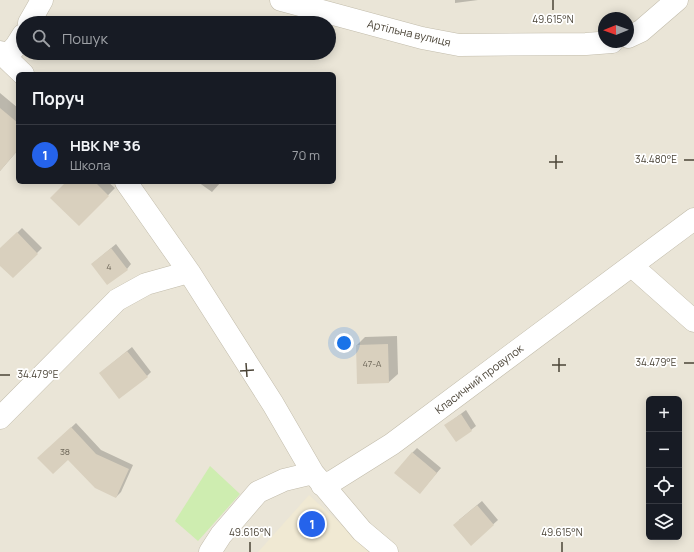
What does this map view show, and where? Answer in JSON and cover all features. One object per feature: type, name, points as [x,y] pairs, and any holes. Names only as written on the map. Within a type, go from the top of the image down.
[{"type":"street","points":[[33,16],[42,0]]},
{"type":"street","name":"Артільна вулиця","points":[[281,0],[422,38],[459,44],[598,43]]},
{"type":"street","points":[[634,34],[641,31],[677,0]]},
{"type":"street","points":[[16,46],[3,54],[21,72]]},
{"type":"street","points":[[127,184],[189,272],[269,397],[317,479],[362,531],[386,552]]},
{"type":"street","name":"Класичний провулок","points":[[210,552],[221,535],[258,492],[284,480],[333,480],[392,444],[694,219]]},
{"type":"street","points":[[632,266],[694,322]]},
{"type":"street","points":[[0,418],[118,300],[146,284],[189,272]]},
{"type":"shaded area","points":[[0,0],[694,0],[694,552],[0,552]]},
{"type":"shaded area","points":[[309,495],[372,552],[258,552]]},
{"type":"green space","points":[[210,466],[240,494],[198,541],[175,521]]},
{"type":"building","points":[[0,108],[16,121],[16,152],[0,171]]},
{"type":"building","points":[[64,184],[97,184],[109,196],[79,226],[50,198]]},
{"type":"building","points":[[17,232],[38,254],[13,278],[0,266],[0,248]]},
{"type":"building","points":[[111,248],[128,270],[107,285],[91,264]]},
{"type":"building","points":[[388,344],[389,383],[357,384],[356,345]]},
{"type":"building","points":[[127,351],[148,377],[119,399],[99,373]]},
{"type":"building","points":[[461,414],[472,431],[456,442],[444,425]]},
{"type":"building","points":[[71,427],[96,454],[129,469],[116,498],[95,488],[68,460],[53,474],[37,458]]},
{"type":"building","points":[[412,452],[437,473],[420,494],[394,473]]},
{"type":"building","points":[[477,505],[494,525],[471,546],[453,525]]},
{"type":"place","name":"НВК № 36","points":[[312,524]]}]
